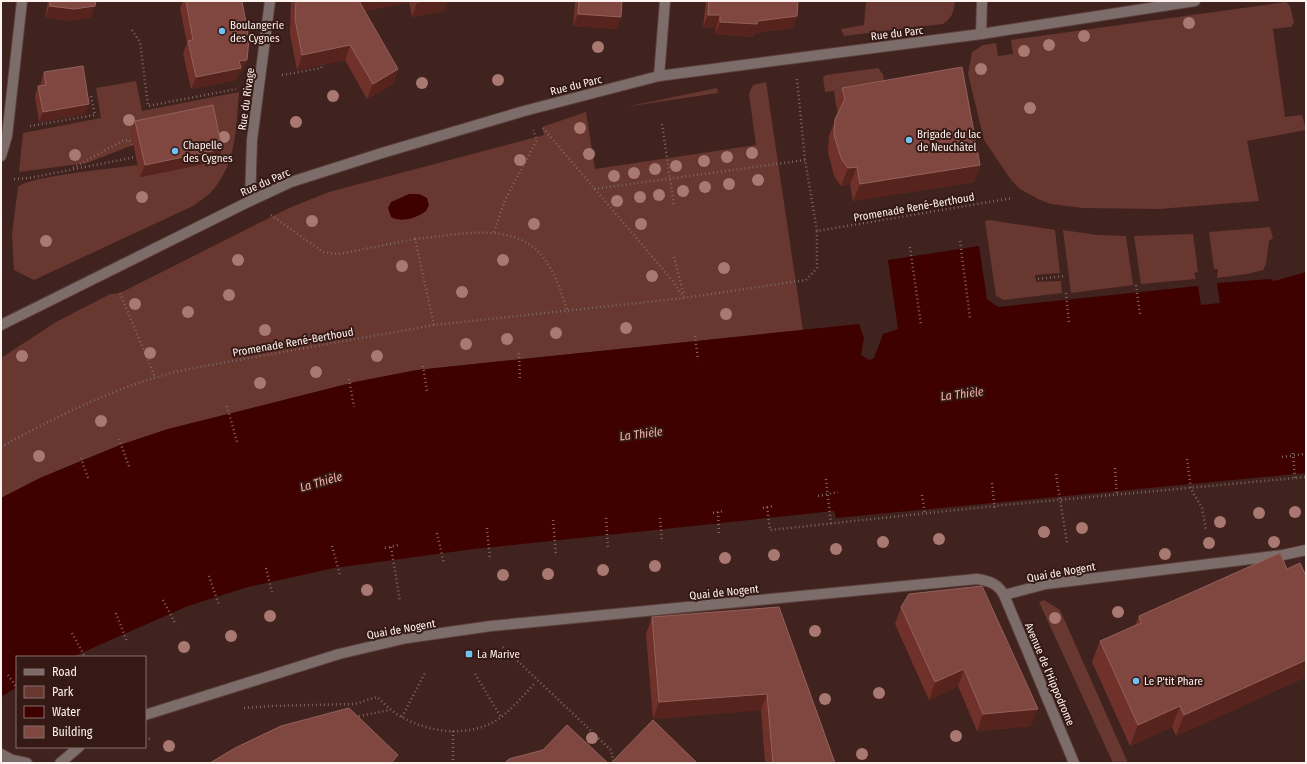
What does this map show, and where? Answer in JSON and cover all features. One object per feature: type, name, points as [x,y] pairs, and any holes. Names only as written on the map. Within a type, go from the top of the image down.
[{"type":"street","points":[[1,156],[7,136],[22,1]]},
{"type":"street","name":"Rue du Rivage","points":[[250,201],[252,140],[270,1]]},
{"type":"street","points":[[659,76],[665,1]]},
{"type":"street","points":[[981,34],[982,1]]},
{"type":"street","name":"Rue du Parc","points":[[2,322],[291,182],[524,111],[659,76],[981,34],[1195,1]]},
{"type":"street","name":"Quai de Nogent","points":[[146,715],[339,654],[407,638],[490,626],[977,579],[990,581],[1000,588],[1004,595],[1058,582],[1283,555],[1306,550]]},
{"type":"street","name":"Avenue de l'Hippodrome","points":[[1004,595],[1074,763]]},
{"type":"street","points":[[60,763],[78,748]]},
{"type":"street","points":[[1,754],[7,762],[27,763]]},
{"type":"path","points":[[132,30],[140,42],[148,106],[237,89]]},
{"type":"path","name":"Promenade René-Berthoud","points":[[1,446],[123,388],[154,377],[434,325],[568,312],[684,298],[806,280],[817,268],[817,231],[805,160],[795,58]]},
{"type":"path","points":[[261,78],[321,68],[323,64]]},
{"type":"path","points":[[27,127],[95,115],[91,96]]},
{"type":"path","points":[[524,111],[557,143],[594,189],[672,280],[684,298]]},
{"type":"path","points":[[494,232],[505,200],[537,140],[524,111]]},
{"type":"path","points":[[662,124],[674,206]]},
{"type":"path","points":[[71,170],[122,141],[129,140],[133,145]]},
{"type":"path","points":[[14,179],[29,178],[136,157]]},
{"type":"path","points":[[594,189],[670,180],[805,160]]},
{"type":"path","name":"Promenade René-Berthoud","points":[[817,231],[1013,198]]},
{"type":"path","points":[[250,201],[323,252],[339,254],[415,239],[494,232],[518,237],[536,248],[548,263],[568,312]]},
{"type":"path","points":[[415,239],[434,325]]},
{"type":"path","points":[[960,241],[970,318]]},
{"type":"path","points":[[910,247],[921,325]]},
{"type":"path","points":[[674,258],[684,298]]},
{"type":"path","points":[[1038,279],[1065,276]]},
{"type":"path","points":[[1136,285],[1140,314]]},
{"type":"path","points":[[120,293],[154,377]]},
{"type":"path","points":[[1066,293],[1069,323]]},
{"type":"path","points":[[695,336],[698,360]]},
{"type":"path","points":[[519,353],[520,380]]},
{"type":"path","points":[[423,366],[427,392]]},
{"type":"path","points":[[349,379],[354,407]]},
{"type":"path","points":[[227,406],[237,442]]},
{"type":"path","points":[[119,439],[130,469]]},
{"type":"path","points":[[1282,457],[1293,454],[1304,454]]},
{"type":"path","points":[[1293,454],[1295,479]]},
{"type":"path","points":[[81,458],[88,478]]},
{"type":"path","points":[[1187,459],[1190,489],[1202,508],[1206,530]]},
{"type":"path","points":[[1115,468],[1117,496]]},
{"type":"path","points":[[1056,474],[1067,544]]},
{"type":"path","points":[[767,507],[770,530],[994,506],[1117,496],[1306,477]]},
{"type":"path","points":[[826,479],[831,524]]},
{"type":"path","points":[[992,483],[995,511]]},
{"type":"path","points":[[818,496],[838,492]]},
{"type":"path","points":[[922,495],[925,514]]},
{"type":"path","points":[[763,508],[773,506]]},
{"type":"path","points":[[713,513],[724,511]]},
{"type":"path","points":[[718,512],[719,534]]},
{"type":"path","points":[[606,518],[608,549]]},
{"type":"path","points":[[660,518],[662,542]]},
{"type":"path","points":[[553,520],[556,555]]},
{"type":"path","points":[[486,528],[490,560]]},
{"type":"path","points":[[438,533],[444,564]]},
{"type":"path","points":[[384,548],[399,545]]},
{"type":"path","points":[[332,546],[340,575]]},
{"type":"path","points":[[391,547],[400,601]]},
{"type":"path","points":[[266,568],[272,592]]},
{"type":"path","points":[[209,576],[219,605]]},
{"type":"path","points":[[163,600],[176,625]]},
{"type":"path","points":[[116,613],[127,642]]},
{"type":"path","points":[[72,633],[84,656]]},
{"type":"path","points":[[497,642],[610,750],[614,763]]},
{"type":"path","points":[[402,717],[425,673]]},
{"type":"path","points":[[475,674],[501,717]]},
{"type":"path","points":[[8,675],[16,687]]},
{"type":"path","points":[[239,709],[270,706],[355,704],[377,697],[390,710],[402,717],[436,730],[453,732],[476,728],[501,717],[535,684]]},
{"type":"path","points":[[348,719],[390,710]]},
{"type":"path","points":[[453,732],[453,763]]},
{"type":"path","points":[[146,740],[159,735]]},
{"type":"green space","points":[[866,1],[955,1],[952,14],[943,24],[844,36],[841,29],[864,25]]},
{"type":"green space","points":[[1286,2],[1290,6],[1294,22],[1291,27],[1273,29],[1285,117],[1302,115],[1306,130],[1247,141],[1259,201],[1159,209],[1083,208],[1051,204],[1020,189],[1011,180],[984,140],[968,74],[972,52],[983,45],[996,43],[998,56],[1013,54],[1011,40]]},
{"type":"green space","points":[[878,68],[883,74],[887,97],[836,105],[834,91],[825,92],[823,77],[826,75]]},
{"type":"green space","points":[[136,81],[142,111],[239,92],[234,144],[231,157],[220,180],[210,193],[193,206],[34,280],[14,270],[12,234],[18,187],[25,183],[55,176],[138,165],[141,177],[218,161],[131,133],[133,145],[87,163],[19,172],[23,133],[101,118],[96,88]]},
{"type":"green space","points":[[766,82],[803,330],[417,370],[355,382],[168,429],[120,445],[40,478],[1,498],[1,358],[56,322],[110,294],[120,293],[289,208],[329,192],[544,135],[542,127],[586,112],[595,169],[756,145],[749,94],[753,85]]},
{"type":"green space","points":[[717,88],[718,93],[625,107]]},
{"type":"green space","points":[[989,220],[1055,230],[1060,273],[1035,275],[1036,282],[1061,281],[1062,293],[1004,300],[996,296],[985,221]]},
{"type":"green space","points":[[1270,227],[1273,238],[1269,241],[1266,264],[1263,270],[1217,278],[1218,269],[1214,269],[1209,232]]},
{"type":"green space","points":[[1063,230],[1097,235],[1126,236],[1133,285],[1071,293]]},
{"type":"green space","points":[[1193,234],[1198,272],[1194,273],[1196,279],[1141,284],[1134,236]]},
{"type":"green space","points":[[1044,600],[1060,610],[1128,763],[1113,763],[1039,602]]},
{"type":"water","points":[[409,194],[419,194],[427,198],[429,205],[426,211],[418,216],[404,220],[391,217],[388,208],[391,202]]},
{"type":"water","name":"La Thièle","points":[[979,246],[987,299],[998,307],[1198,286],[1201,305],[1220,303],[1217,283],[1271,279],[1274,281],[1306,272],[1306,473],[836,518],[834,511],[474,549],[334,568],[248,587],[188,606],[74,656],[16,656],[16,688],[1,697],[1,498],[40,478],[120,445],[168,429],[355,382],[417,370],[859,324],[864,338],[861,355],[869,360],[874,358],[883,334],[898,329],[888,260]]},
{"type":"building","points":[[50,1],[96,1],[95,6],[74,9],[50,6]]},
{"type":"building","points":[[186,1],[242,1],[249,39],[247,60],[239,61],[241,68],[196,77],[188,41],[193,40]]},
{"type":"building","points":[[296,1],[359,1],[398,69],[373,84],[350,45],[302,55],[295,19]]},
{"type":"building","points":[[579,1],[622,1],[621,17],[578,14]]},
{"type":"building","points":[[709,1],[798,1],[797,16],[758,21],[757,24],[720,22],[720,15],[708,15]]},
{"type":"building","points":[[83,66],[89,104],[43,112],[38,86],[46,85],[44,72]]},
{"type":"building","points":[[962,67],[980,165],[860,184],[857,167],[848,168],[841,158],[834,135],[835,119],[845,99],[842,88]]},
{"type":"building","name":"Chapelle des Cygnes","points":[[213,105],[222,149],[145,165],[135,121]]},
{"type":"building","points":[[1280,553],[1287,569],[1300,563],[1306,576],[1306,660],[1184,715],[1180,706],[1138,725],[1100,641],[1141,623],[1139,616]]},
{"type":"building","points":[[982,586],[1038,709],[983,714],[964,669],[935,682],[901,607],[909,594]]},
{"type":"building","points":[[779,607],[835,763],[773,763],[767,694],[659,702],[652,617]]},
{"type":"building","points":[[349,708],[398,755],[391,763],[210,763],[235,748],[281,726]]},
{"type":"building","points":[[653,720],[697,763],[611,763]]},
{"type":"building","points":[[567,725],[608,763],[505,763],[509,759],[543,750]]},
{"type":"place","name":"Boulangerie des Cygnes","points":[[222,31]]},
{"type":"place","name":"Brigade du lac de Neuchâtel","points":[[909,140]]},
{"type":"place","name":"Chapelle des Cygnes","points":[[175,151]]},
{"type":"place","name":"La Marive","points":[[469,654]]},
{"type":"place","name":"Le P'tit Phare","points":[[1136,681]]}]
